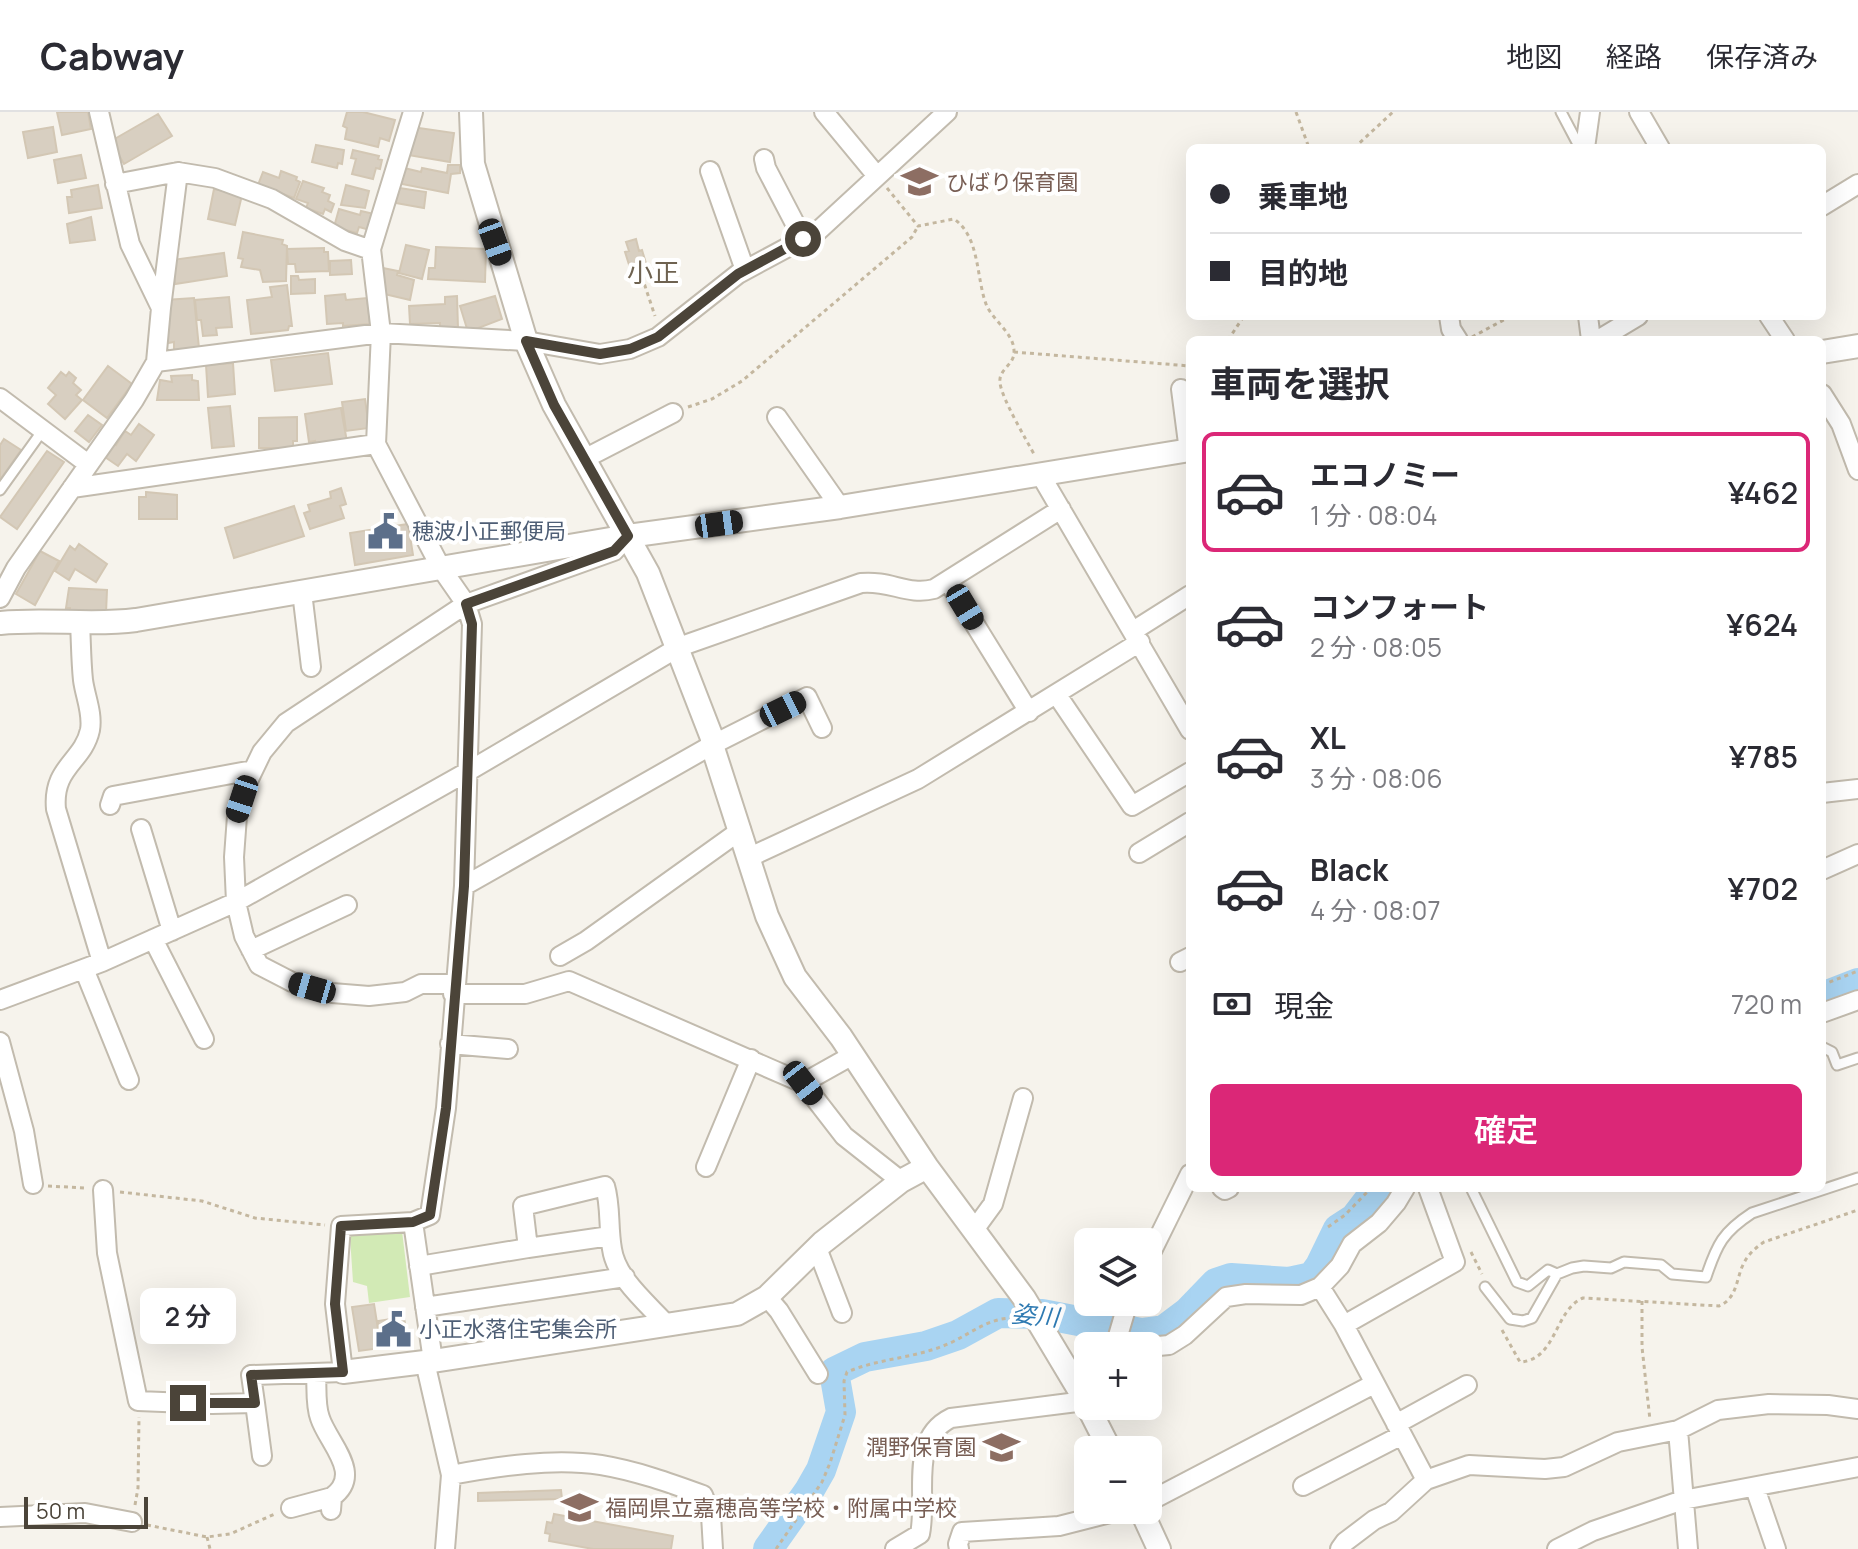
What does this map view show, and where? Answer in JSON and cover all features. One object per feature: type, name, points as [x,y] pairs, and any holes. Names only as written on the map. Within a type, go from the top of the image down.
[{"type":"street","points":[[99,112],[130,244],[161,308]]},
{"type":"street","points":[[343,1372],[335,1304],[341,1226],[413,1222],[430,1215],[446,1108],[464,886],[472,624],[466,604],[441,568],[376,444],[381,333],[371,250],[413,112]]},
{"type":"street","points":[[471,112],[473,164],[526,341],[554,405],[648,573],[712,738],[767,916],[795,977],[853,1055],[927,1167],[1074,1376]]},
{"type":"street","points":[[824,112],[877,176]]},
{"type":"street","points":[[156,362],[381,333],[526,341],[600,354],[630,349],[662,335],[745,270],[827,223],[947,112]]},
{"type":"street","points":[[1584,144],[1590,112]]},
{"type":"street","points":[[1639,112],[1658,144]]},
{"type":"street","points":[[764,159],[803,239]]},
{"type":"street","points":[[710,171],[745,270]]},
{"type":"street","points":[[115,184],[178,172],[237,184],[272,199],[345,241],[371,250]]},
{"type":"street","points":[[0,598],[16,568],[134,400],[156,362],[178,172]]},
{"type":"street","points":[[1826,204],[1858,184]]},
{"type":"street","points":[[1605,336],[1631,320]]},
{"type":"street","points":[[1826,351],[1858,346]]},
{"type":"street","points":[[1181,389],[1186,427]]},
{"type":"street","points":[[1826,400],[1841,424],[1858,470]]},
{"type":"street","points":[[3,407],[43,430],[88,464]]},
{"type":"street","points":[[584,459],[673,413]]},
{"type":"street","points":[[777,417],[840,507]]},
{"type":"street","points":[[72,488],[376,444]]},
{"type":"street","points":[[0,623],[24,620],[107,624],[136,620],[628,536],[840,507],[1186,450]]},
{"type":"street","points":[[1042,474],[1186,723]]},
{"type":"street","points":[[0,1000],[102,962],[236,902],[467,772],[679,647],[861,583],[892,583],[922,592],[948,581],[1061,509]]},
{"type":"street","points":[[628,536],[614,551],[466,604],[286,723],[262,752],[237,816],[234,857],[236,902],[244,936],[259,965],[292,982],[332,993],[369,996],[405,992],[421,984],[525,994],[569,981],[803,1083],[844,1136],[901,1181]]},
{"type":"street","points":[[948,581],[1029,712]]},
{"type":"street","points":[[302,592],[311,667]]},
{"type":"street","points":[[750,857],[918,779],[1057,695],[1186,598]]},
{"type":"street","points":[[80,623],[83,680],[91,725],[88,736],[58,780],[55,795],[56,809],[102,962]]},
{"type":"street","points":[[1057,695],[1132,806],[1186,774]]},
{"type":"street","points":[[464,886],[712,745],[807,697],[822,728]]},
{"type":"street","points":[[110,805],[113,796],[253,770]]},
{"type":"street","points":[[1826,793],[1858,789]]},
{"type":"street","points":[[1139,853],[1186,824]]},
{"type":"street","points":[[141,829],[172,931]]},
{"type":"street","points":[[560,956],[741,830]]},
{"type":"street","points":[[1826,868],[1858,854]]},
{"type":"street","points":[[251,950],[347,905]]},
{"type":"street","points":[[153,939],[204,1039]]},
{"type":"street","points":[[84,969],[129,1080]]},
{"type":"street","points":[[1826,1012],[1858,1000]]},
{"type":"street","points":[[0,1042],[24,1131],[33,1184]]},
{"type":"street","points":[[450,1044],[508,1049]]},
{"type":"street","points":[[803,1083],[853,1055]]},
{"type":"street","points":[[706,1167],[751,1059]]},
{"type":"street","points":[[974,1230],[993,1204],[1023,1098]]},
{"type":"street","points":[[262,1456],[251,1375],[343,1372],[429,1362],[737,1314],[767,1297],[817,1248],[901,1181],[927,1167]]},
{"type":"street","points":[[1162,1231],[1186,1182]]},
{"type":"street","points":[[528,1248],[523,1206],[605,1186],[613,1257],[625,1277],[667,1325]]},
{"type":"street","points":[[103,1190],[107,1253],[138,1401],[255,1403]]},
{"type":"street","points":[[1162,1346],[1185,1335],[1226,1297],[1246,1294],[1301,1295],[1320,1287],[1340,1266],[1352,1244],[1379,1223],[1403,1192]]},
{"type":"street","points":[[1344,1325],[1455,1262],[1429,1192]]},
{"type":"street","points":[[413,1222],[429,1362],[451,1475],[445,1549]]},
{"type":"street","points":[[419,1266],[610,1236]]},
{"type":"street","points":[[817,1248],[842,1313]]},
{"type":"street","points":[[425,1307],[625,1277]]},
{"type":"street","points":[[1320,1287],[1344,1325],[1426,1480]]},
{"type":"street","points":[[767,1297],[818,1374]]},
{"type":"street","points":[[291,1508],[331,1504],[340,1492],[346,1473],[339,1450],[320,1418],[316,1373]]},
{"type":"street","points":[[1162,1495],[1374,1384]]},
{"type":"street","points":[[1303,1486],[1467,1385]]},
{"type":"street","points":[[895,1549],[920,1534],[924,1448],[938,1425],[951,1418],[1074,1394]]},
{"type":"street","points":[[1340,1549],[1374,1520],[1391,1512],[1426,1480],[1469,1465],[1564,1467],[1618,1442],[1678,1430],[1718,1410],[1730,1408],[1769,1404],[1858,1409]]},
{"type":"street","points":[[1678,1430],[1688,1549]]},
{"type":"street","points":[[451,1475],[491,1467],[557,1464],[599,1465],[647,1475],[703,1495],[711,1515],[713,1549]]},
{"type":"street","points":[[1557,1549],[1593,1531],[1683,1500],[1858,1467]]},
{"type":"street","points":[[1755,1488],[1776,1549]]},
{"type":"street","points":[[0,1517],[85,1513],[132,1522]]},
{"type":"street","points":[[959,1549],[962,1532],[1059,1526],[1074,1522]]},
{"type":"street","points":[[1147,1524],[1159,1549]]},
{"type":"lane","points":[[1561,112],[1581,144]]},
{"type":"lane","points":[[0,490],[43,430]]},
{"type":"lane","points":[[1826,1049],[1832,1052],[1837,1065],[1858,1058]]},
{"type":"lane","points":[[1826,1189],[1858,1178]]},
{"type":"lane","points":[[1473,1192],[1517,1282],[1528,1286],[1548,1270],[1557,1274],[1584,1266],[1611,1268],[1624,1262],[1661,1265],[1672,1274],[1706,1277],[1716,1245],[1739,1222],[1752,1213],[1816,1192]]},
{"type":"lane","points":[[1485,1287],[1510,1319],[1523,1321],[1532,1318],[1557,1274]]},
{"type":"path","points":[[1296,112],[1308,144]]},
{"type":"path","points":[[1358,144],[1393,112]]},
{"type":"path","points":[[877,176],[918,226]]},
{"type":"path","points":[[918,226],[954,219],[961,225],[973,250],[988,309],[1009,338],[1014,352],[1012,362],[1001,374],[1000,387],[1042,474]]},
{"type":"path","points":[[673,413],[712,399],[742,381],[912,237],[918,226]]},
{"type":"path","points":[[642,277],[662,335]]},
{"type":"path","points":[[1474,336],[1504,320]]},
{"type":"path","points":[[1014,352],[1186,366]]},
{"type":"path","points":[[1826,983],[1858,971]]},
{"type":"path","points":[[33,1184],[202,1201],[255,1218],[341,1226]]},
{"type":"path","points":[[1328,1227],[1367,1192]]},
{"type":"path","points":[[1496,1318],[1516,1358],[1526,1362],[1534,1360],[1557,1333],[1565,1311],[1573,1302],[1583,1298],[1712,1307],[1727,1303],[1733,1295],[1743,1264],[1752,1251],[1778,1237],[1858,1210]]},
{"type":"path","points":[[1467,1244],[1485,1287]]},
{"type":"path","points":[[1642,1301],[1642,1347],[1651,1435]]},
{"type":"path","points":[[776,1549],[822,1482],[830,1463],[845,1415],[844,1381],[847,1372],[949,1344],[1000,1318],[1036,1319]]},
{"type":"path","points":[[138,1401],[138,1488],[132,1522],[207,1537],[230,1534],[291,1508]]},
{"type":"path","points":[[207,1537],[210,1549]]},
{"type":"green space","points":[[402,1231],[410,1297],[369,1303],[367,1286],[353,1282],[350,1237],[353,1234]]},
{"type":"building","points":[[57,112],[88,112],[91,129],[62,135]]},
{"type":"building","points":[[347,112],[363,112],[395,120],[389,141],[380,138],[378,147],[345,139],[347,128],[343,126]]},
{"type":"building","points":[[158,114],[172,136],[124,164],[111,141]]},
{"type":"building","points":[[53,127],[57,152],[28,158],[23,132]]},
{"type":"building","points":[[412,127],[454,133],[450,162],[408,155]]},
{"type":"building","points":[[316,145],[344,150],[342,164],[338,163],[337,168],[312,162]]},
{"type":"building","points":[[353,150],[379,156],[378,159],[382,160],[373,179],[352,174],[356,159],[351,158]]},
{"type":"building","points":[[81,155],[86,178],[58,183],[54,160]]},
{"type":"building","points":[[448,165],[460,165],[460,173],[451,174],[448,193],[397,183],[400,167],[447,173]]},
{"type":"building","points":[[281,171],[297,177],[296,180],[300,182],[294,198],[258,185],[263,172],[279,178]]},
{"type":"building","points":[[303,181],[324,188],[322,192],[330,195],[328,201],[334,204],[331,212],[325,209],[323,214],[306,208],[308,203],[296,199]]},
{"type":"building","points":[[98,185],[102,208],[69,213],[67,197],[72,197],[71,190]]},
{"type":"building","points":[[346,185],[369,191],[365,208],[341,205]]},
{"type":"building","points":[[393,187],[426,192],[424,208],[390,202]]},
{"type":"building","points":[[214,189],[242,195],[235,225],[208,219]]},
{"type":"building","points":[[339,209],[360,215],[361,211],[374,214],[370,230],[359,227],[357,233],[334,227]]},
{"type":"building","points":[[91,217],[95,240],[70,243],[67,224]]},
{"type":"building","points":[[243,232],[283,240],[282,244],[287,246],[286,281],[263,282],[260,270],[241,267],[243,259],[238,258]]},
{"type":"building","points":[[636,239],[648,270],[637,277],[636,273],[632,274],[625,252],[629,251],[626,242]]},
{"type":"building","points":[[406,245],[429,250],[422,279],[399,273]]},
{"type":"building","points":[[436,247],[486,249],[485,282],[428,279],[429,268],[435,268]]},
{"type":"building","points":[[324,248],[324,252],[328,252],[329,271],[296,272],[295,264],[288,264],[287,249]]},
{"type":"building","points":[[224,253],[227,276],[175,284],[172,260]]},
{"type":"building","points":[[351,260],[352,274],[330,275],[330,261]]},
{"type":"building","points":[[383,268],[398,271],[397,275],[414,280],[410,300],[380,293]]},
{"type":"building","points":[[291,276],[298,276],[299,280],[315,279],[315,293],[291,294]]},
{"type":"building","points":[[287,285],[292,326],[288,330],[251,334],[247,300],[272,297],[270,287]]},
{"type":"building","points":[[345,294],[346,300],[367,298],[370,324],[327,324],[325,296]]},
{"type":"building","points":[[457,296],[458,328],[440,329],[440,323],[410,324],[409,306],[445,304],[445,297]]},
{"type":"building","points":[[495,296],[502,319],[468,332],[460,306]]},
{"type":"building","points":[[229,297],[232,327],[216,328],[217,335],[203,336],[195,300]]},
{"type":"building","points":[[194,298],[199,348],[174,350],[174,342],[168,343],[165,300]]},
{"type":"building","points":[[328,353],[332,384],[275,391],[271,360]]},
{"type":"building","points":[[233,363],[235,394],[208,397],[206,365]]},
{"type":"building","points":[[108,366],[132,384],[107,418],[83,400]]},
{"type":"building","points":[[61,372],[66,376],[69,372],[76,378],[73,383],[81,390],[76,395],[82,400],[65,419],[48,404],[56,395],[48,388]]},
{"type":"building","points":[[192,375],[192,380],[198,381],[199,400],[157,400],[160,380],[172,382],[171,376]]},
{"type":"building","points":[[365,399],[369,428],[346,431],[342,402]]},
{"type":"building","points":[[230,406],[234,446],[212,448],[208,408]]},
{"type":"building","points":[[341,408],[347,442],[316,447],[315,441],[309,442],[305,414]]},
{"type":"building","points":[[88,415],[102,425],[89,442],[75,431]]},
{"type":"building","points":[[297,417],[297,441],[293,441],[293,448],[259,448],[259,418]]},
{"type":"building","points":[[139,424],[154,435],[136,461],[127,454],[118,466],[102,455],[112,442],[116,445],[125,431],[131,435]]},
{"type":"building","points":[[4,439],[21,450],[0,480],[0,445]]},
{"type":"building","points":[[47,451],[64,462],[17,529],[0,517]]},
{"type":"building","points":[[341,488],[346,504],[340,506],[344,518],[310,529],[304,513],[310,511],[308,505],[331,498],[330,492]]},
{"type":"building","points":[[146,492],[177,495],[177,519],[139,519],[139,497],[146,497]]},
{"type":"building","points":[[294,506],[304,536],[234,558],[225,528]]},
{"type":"building","points":[[408,524],[413,555],[355,565],[350,533]]},
{"type":"building","points":[[79,544],[107,564],[96,582],[75,569],[69,580],[55,571],[70,546],[75,550]]},
{"type":"building","points":[[40,551],[59,561],[35,605],[16,594]]},
{"type":"building","points":[[69,588],[107,590],[106,613],[70,612],[70,608],[66,608]]},
{"type":"building","points":[[374,1304],[381,1348],[359,1351],[352,1307]]},
{"type":"building","name":"小正水落住宅集会所","points":[[404,1317],[407,1337],[381,1340],[378,1321]]},
{"type":"building","points":[[561,1490],[562,1499],[478,1501],[478,1493]]},
{"type":"building","points":[[554,1514],[673,1536],[671,1549],[593,1549],[549,1541],[550,1534],[545,1533],[547,1522],[552,1523]]},
{"type":"waterway","name":"姿川","points":[[1826,995],[1858,983]]},
{"type":"waterway","name":"姿川","points":[[768,1549],[821,1470],[841,1412],[834,1372],[865,1357],[926,1346],[958,1335],[998,1313],[1042,1314],[1141,1333],[1164,1330],[1188,1312],[1216,1283],[1231,1278],[1289,1282],[1312,1277],[1338,1229],[1355,1218],[1375,1192]]},
{"type":"place","name":"ひばり保育園","points":[[920,182]]},
{"type":"place","name":"穂波小正郵便局","points":[[386,531]]},
{"type":"place","name":"小正水落住宅集会所","points":[[393,1329]]},
{"type":"place","name":"潤野保育園","points":[[1002,1447]]},
{"type":"place","name":"福岡県立嘉穂高等学校・附属中学校","points":[[579,1508]]},
{"type":"district","name":"小正","points":[[653,273]]},
{"type":"route","points":[[188,1403],[255,1403],[251,1375],[343,1372],[335,1304],[341,1226],[413,1222],[430,1215],[446,1108],[464,886],[472,624],[466,604],[614,551],[628,536],[554,405],[526,341],[584,353],[630,349],[658,337],[738,274],[803,239]]}]
